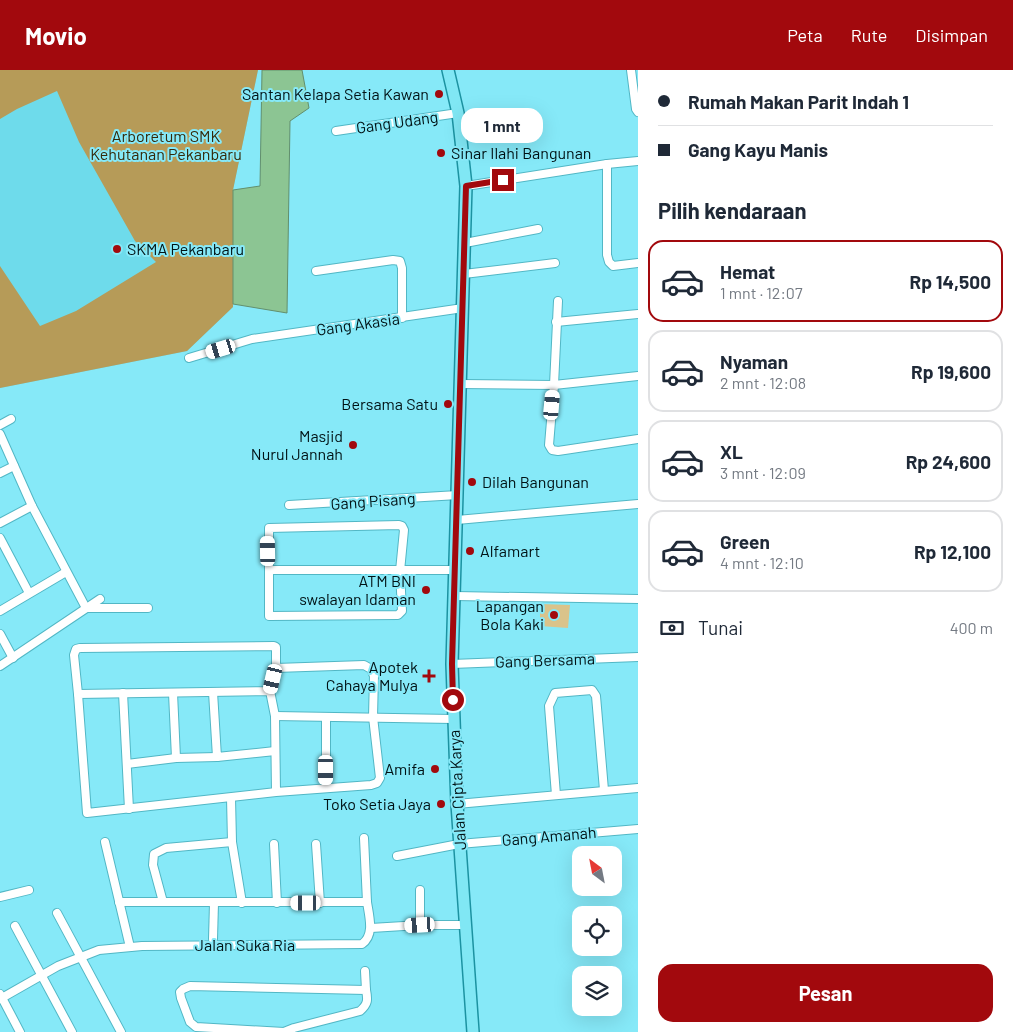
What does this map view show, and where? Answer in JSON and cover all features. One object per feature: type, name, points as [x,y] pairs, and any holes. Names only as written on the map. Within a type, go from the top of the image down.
[{"type":"main road","name":"Jalan Cipta Karya","points":[[448,70],[458,113],[466,186],[466,243],[452,664],[457,804],[472,1032]]},
{"type":"street","points":[[631,70],[638,112]]},
{"type":"street","name":"Gang Udang","points":[[336,131],[458,113]]},
{"type":"street","points":[[466,186],[638,161]]},
{"type":"street","points":[[607,164],[607,255],[609,262],[613,266],[638,263]]},
{"type":"street","points":[[466,243],[538,229]]},
{"type":"street","points":[[316,272],[393,260],[400,261],[402,268],[402,318]]},
{"type":"street","points":[[464,274],[555,263]]},
{"type":"street","points":[[558,301],[554,385],[548,445],[552,450],[558,451],[638,439]]},
{"type":"street","name":"Gang Akasia","points":[[189,358],[252,339],[464,308]]},
{"type":"street","points":[[556,322],[638,314]]},
{"type":"street","points":[[461,384],[554,385],[638,376]]},
{"type":"street","points":[[0,425],[11,419]]},
{"type":"street","points":[[0,434],[32,506],[86,608]]},
{"type":"street","points":[[0,473],[14,466]]},
{"type":"street","name":"Gang Pisang","points":[[289,506],[458,495]]},
{"type":"street","points":[[457,520],[638,504]]},
{"type":"street","points":[[0,523],[32,506]]},
{"type":"street","points":[[400,525],[404,530],[400,570],[402,611],[398,616],[269,616],[269,528],[400,525]]},
{"type":"street","points":[[0,538],[29,593]]},
{"type":"street","points":[[269,570],[455,570]]},
{"type":"street","points":[[0,611],[66,572]]},
{"type":"street","points":[[454,596],[638,599]]},
{"type":"street","points":[[0,666],[100,599]]},
{"type":"street","points":[[86,608],[148,608]]},
{"type":"street","points":[[0,634],[13,658]]},
{"type":"street","points":[[276,668],[364,665],[371,669],[374,676],[373,717],[380,778],[377,783],[87,813],[74,655],[76,649],[80,648],[276,647],[276,668],[270,691],[275,716],[276,792]]},
{"type":"street","name":"Gang Bersama","points":[[452,664],[638,657]]},
{"type":"street","points":[[556,795],[550,706],[555,693],[585,689],[592,690],[596,696],[604,790]]},
{"type":"street","points":[[78,694],[270,691]]},
{"type":"street","points":[[213,692],[218,757]]},
{"type":"street","points":[[173,693],[176,758]]},
{"type":"street","points":[[123,694],[129,809]]},
{"type":"street","points":[[275,716],[453,719]]},
{"type":"street","points":[[326,717],[326,788]]},
{"type":"street","points":[[127,764],[176,758],[218,757],[275,751]]},
{"type":"street","points":[[457,804],[638,788]]},
{"type":"street","points":[[231,798],[232,842],[242,903]]},
{"type":"street","name":"Gang Amanah","points":[[398,856],[460,844],[638,829]]},
{"type":"street","points":[[364,838],[367,902],[371,928],[465,925]]},
{"type":"street","points":[[105,842],[129,947]]},
{"type":"street","points":[[163,902],[153,865],[154,854],[166,848],[232,842]]},
{"type":"street","points":[[274,844],[277,903]]},
{"type":"street","points":[[316,844],[320,903]]},
{"type":"street","points":[[0,889],[2,897],[29,890]]},
{"type":"street","points":[[420,890],[420,925]]},
{"type":"street","points":[[119,902],[367,902]]},
{"type":"street","points":[[213,939],[214,903]]},
{"type":"street","points":[[57,913],[121,1032]]},
{"type":"street","points":[[15,926],[72,1032]]},
{"type":"street","name":"Jalan Suka Ria","points":[[81,957],[99,950],[129,947],[362,944],[367,940],[371,928]]},
{"type":"street","points":[[20,1032],[1,997],[58,966],[81,957]]},
{"type":"street","points":[[365,971],[366,990],[366,1005],[360,1011],[284,1032],[196,1027],[190,1022],[180,992],[182,989],[190,986],[366,990]]},
{"type":"shaded area","name":"Arboretum SMK Kehutanan Pekanbaru","points":[[0,70],[258,70],[233,190],[233,307],[187,351],[0,388]]},
{"type":"shaded area","points":[[262,70],[302,70],[309,108],[290,121],[287,313],[233,304],[233,190],[260,186]]},
{"type":"shaded area","name":"Lapangan Bola Kaki","points":[[540,604],[570,605],[568,628],[540,626]]},
{"type":"green space","name":"Arboretum SMK Kehutanan Pekanbaru","points":[[0,70],[258,70],[233,190],[233,307],[187,351],[0,388],[0,266],[40,326],[76,311],[156,262],[135,241],[79,142],[57,91],[0,119]]},
{"type":"place","name":"Santan Kelapa Setia Kawan","points":[[439,94]]},
{"type":"place","name":"Sinar Ilahi Bangunan","points":[[441,153]]},
{"type":"place","name":"SKMA Pekanbaru","points":[[117,249]]},
{"type":"place","name":"Bersama Satu","points":[[448,404]]},
{"type":"place","name":"Masjid Nurul Jannah","points":[[353,445]]},
{"type":"place","name":"Dilah Bangunan","points":[[472,482]]},
{"type":"place","name":"Alfamart","points":[[470,551]]},
{"type":"place","name":"ATM BNI swalayan Idaman","points":[[426,590]]},
{"type":"place","name":"Lapangan Bola Kaki","points":[[554,615]]},
{"type":"place","name":"Apotek Cahaya Mulya","points":[[429,676]]},
{"type":"place","name":"Amifa","points":[[435,769]]},
{"type":"place","name":"Toko Setia Jaya","points":[[441,804]]},
{"type":"route","points":[[453,700],[452,664],[466,186],[503,180]]}]
